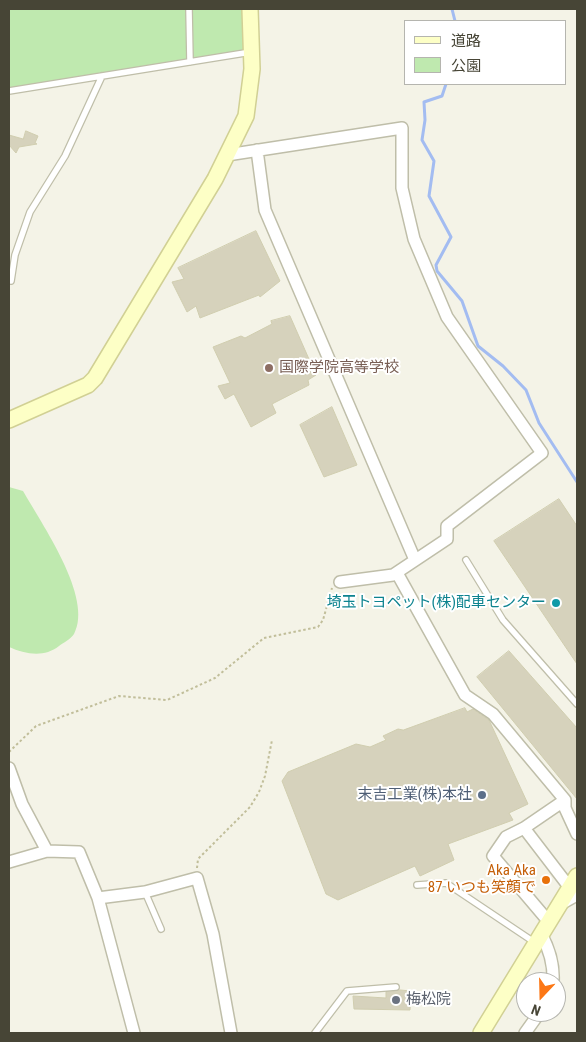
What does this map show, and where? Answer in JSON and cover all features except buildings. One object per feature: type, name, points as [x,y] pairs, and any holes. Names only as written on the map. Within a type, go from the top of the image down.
[{"type":"street","points":[[9,420],[88,385],[95,378],[215,179],[246,116],[252,69],[250,9]]},
{"type":"street","points":[[227,154],[402,128],[402,188],[414,239],[447,317],[542,453],[447,526],[447,539],[393,575],[340,582]]},
{"type":"street","points":[[257,150],[265,210],[415,560]]},
{"type":"street","points":[[397,572],[466,694],[493,714],[565,800],[565,808],[577,834]]},
{"type":"street","points":[[9,768],[22,804],[47,851]]},
{"type":"street","points":[[554,972],[550,951],[542,933],[493,856],[506,837],[524,828],[565,800]]},
{"type":"street","points":[[481,1033],[559,905],[575,886],[524,828]]},
{"type":"street","points":[[9,862],[47,851],[79,852],[98,898],[134,1033]]},
{"type":"street","points":[[98,898],[146,892],[197,878],[213,934],[231,1033]]},
{"type":"street","points":[[525,1033],[533,1022]]},
{"type":"lane","points":[[189,9],[190,62]]},
{"type":"lane","points":[[9,91],[251,52]]},
{"type":"lane","points":[[11,281],[15,254],[30,212],[65,156],[102,76]]},
{"type":"lane","points":[[466,560],[503,620],[577,704]]},
{"type":"lane","points":[[417,885],[446,883],[542,933]]},
{"type":"lane","points":[[146,892],[161,929]]},
{"type":"lane","points":[[315,1033],[347,991],[396,987]]},
{"type":"path","points":[[9,752],[36,726],[119,696],[167,700],[215,678],[264,638],[318,627],[324,620],[330,589],[340,582]]},
{"type":"path","points":[[197,878],[198,859],[250,807],[259,792],[272,740]]},
{"type":"green space","points":[[9,9],[247,9],[251,52],[9,91]]},
{"type":"green space","points":[[9,487],[23,491],[63,561],[77,601],[78,619],[74,634],[67,641],[47,652],[34,654],[9,647]]},
{"type":"waterway","points":[[452,9],[455,20]]},
{"type":"waterway","points":[[446,85],[442,96],[424,102],[425,120],[422,140],[434,161],[429,196],[451,237],[436,265],[437,271],[462,301],[478,346],[503,366],[526,390],[539,423],[577,482]]},
{"type":"place","name":"国際学院高等学校","points":[[269,368]]},
{"type":"place","name":"埼玉トヨペット(株)配車センター","points":[[556,603]]},
{"type":"place","name":"末吉工業(株)本社","points":[[482,795]]},
{"type":"place","name":"Aka Aka 87 いつも笑顔で","points":[[546,880]]},
{"type":"place","name":"梅松院","points":[[396,1000]]}]
